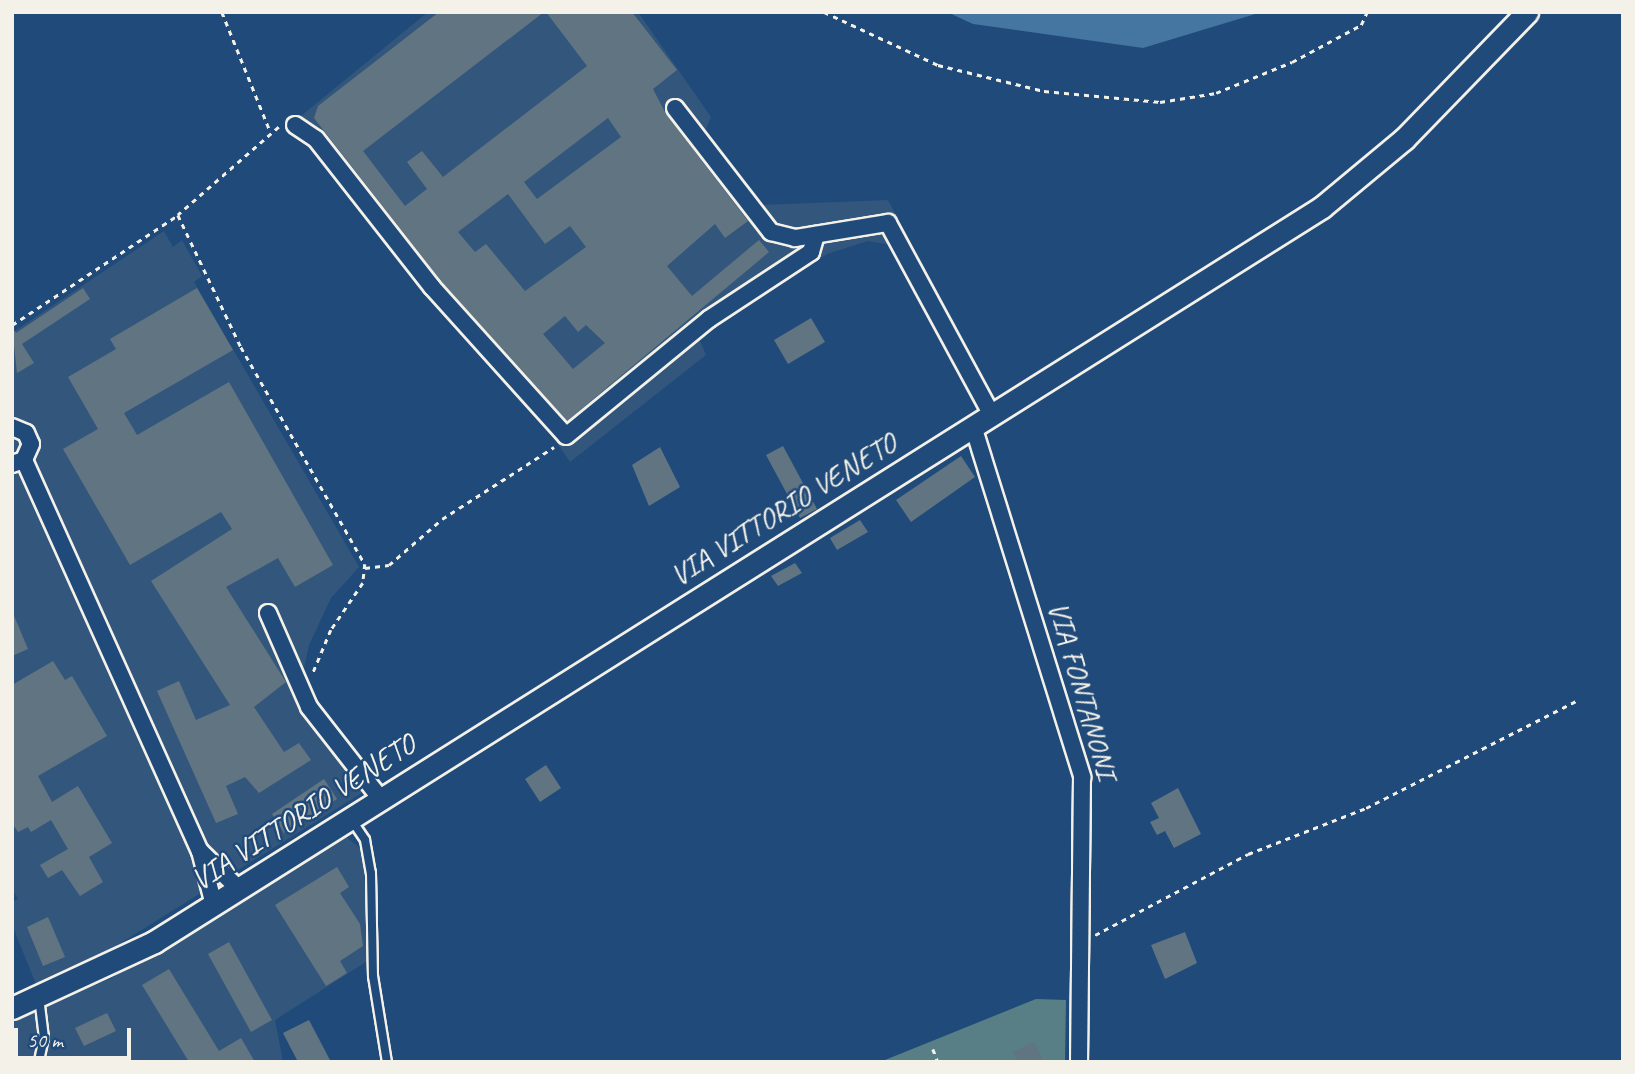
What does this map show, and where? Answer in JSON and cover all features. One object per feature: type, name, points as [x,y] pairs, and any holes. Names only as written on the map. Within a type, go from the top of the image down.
[{"type":"main road","name":"VIA VITTORIO VENETO","points":[[27,1002],[95,974],[214,905],[349,816],[992,415],[1363,177],[1527,12]]},
{"type":"street","points":[[676,108],[760,222],[784,238],[888,223],[992,415]]},
{"type":"street","points":[[295,125],[316,139],[432,287],[566,436],[709,319],[811,252],[816,235]]},
{"type":"street","name":"VIA FONTANONI","points":[[973,426],[1082,777],[1083,942],[1079,1062]]},
{"type":"street","points":[[12,427],[29,438],[18,462],[200,851],[214,905]]},
{"type":"street","points":[[268,613],[309,708],[380,798]]},
{"type":"street","points":[[200,851],[239,889]]},
{"type":"lane","points":[[349,816],[365,840],[371,873],[373,976],[387,1062]]},
{"type":"lane","points":[[25,1062],[39,1061],[44,1038],[27,1002]]},
{"type":"path","points":[[222,12],[270,131]]},
{"type":"path","points":[[824,12],[938,65],[1105,101],[1160,102],[1216,93],[1292,62],[1361,25],[1367,12]]},
{"type":"path","points":[[12,326],[178,215],[270,131],[295,125]]},
{"type":"path","points":[[178,215],[241,347],[365,568]]},
{"type":"path","points":[[365,568],[389,565],[442,519],[566,436]]},
{"type":"path","points":[[309,708],[320,654],[365,568]]},
{"type":"path","points":[[1083,942],[1248,854],[1366,808],[1576,701]]},
{"type":"path","points":[[933,1049],[938,1062]]},
{"type":"shaded area","points":[[428,12],[638,12],[711,117],[704,133],[760,205],[888,200],[905,232],[891,245],[868,241],[827,254],[698,336],[706,355],[570,462],[533,408],[296,120]]},
{"type":"shaded area","points":[[947,12],[1262,12],[1143,48],[973,24]]},
{"type":"shaded area","points":[[164,231],[173,247],[182,240],[202,276],[194,282],[359,567],[331,598],[309,645],[297,700],[362,793],[90,962],[36,984],[12,925],[12,902],[18,899],[12,889],[12,333]]},
{"type":"shaded area","points":[[343,834],[363,851],[369,960],[275,1020],[283,1062],[12,1062],[12,1017],[110,979]]},
{"type":"green space","points":[[1036,999],[1066,1000],[1065,1062],[880,1062]]},
{"type":"building","points":[[439,12],[544,12],[363,151],[405,206],[427,189],[407,162],[422,151],[443,177],[587,66],[546,12],[632,12],[677,70],[653,89],[666,114],[748,221],[725,238],[715,224],[667,266],[692,296],[759,240],[769,252],[567,421],[440,280],[314,118],[318,106]],"holes":[[[608,118],[621,137],[537,199],[524,182]],[[508,194],[545,244],[570,226],[586,247],[525,291],[486,244],[475,252],[458,232]],[[565,316],[578,332],[586,325],[605,343],[573,369],[543,334]]]},
{"type":"building","points":[[83,288],[90,299],[22,344],[34,363],[17,373],[12,327],[16,333]]},
{"type":"building","points":[[197,288],[233,350],[124,413],[137,435],[229,382],[333,565],[295,587],[278,558],[226,587],[286,682],[254,707],[284,752],[299,743],[311,760],[259,793],[245,777],[226,786],[238,814],[216,823],[157,691],[179,681],[196,720],[230,705],[151,581],[232,529],[221,512],[130,565],[63,449],[98,429],[68,377],[116,349],[110,339]]},
{"type":"building","points":[[811,318],[825,342],[788,364],[774,340]]},
{"type":"building","points":[[783,446],[817,509],[800,518],[766,455]]},
{"type":"building","points":[[660,447],[680,487],[649,506],[632,465]]},
{"type":"building","points":[[961,456],[975,477],[911,522],[896,500]]},
{"type":"building","points":[[860,520],[868,532],[837,550],[830,538]]},
{"type":"building","points":[[795,563],[802,573],[778,586],[771,576]]},
{"type":"building","points":[[12,611],[28,649],[12,656]]},
{"type":"building","points":[[53,661],[65,680],[72,676],[107,736],[38,776],[52,802],[78,786],[112,843],[89,857],[103,882],[80,896],[62,870],[48,878],[40,865],[68,849],[51,820],[31,832],[28,827],[18,832],[12,823],[12,685]]},
{"type":"building","points":[[546,765],[561,788],[540,802],[525,779]]},
{"type":"building","points":[[324,779],[337,799],[284,833],[272,814]]},
{"type":"building","points":[[1178,788],[1201,834],[1174,848],[1165,831],[1157,835],[1150,822],[1159,818],[1151,803]]},
{"type":"building","points":[[337,867],[349,887],[340,893],[360,924],[363,946],[340,961],[347,973],[326,986],[275,905]]},
{"type":"building","points":[[48,917],[65,957],[43,966],[27,927]]},
{"type":"building","points":[[1185,932],[1197,963],[1165,979],[1151,945]]},
{"type":"building","points":[[229,942],[272,1020],[251,1032],[208,954]]},
{"type":"building","points":[[169,969],[219,1051],[241,1038],[255,1062],[189,1062],[142,985]]},
{"type":"building","points":[[107,1013],[116,1031],[84,1046],[75,1028]]},
{"type":"building","points":[[309,1020],[331,1062],[298,1062],[283,1033]]},
{"type":"building","points":[[1034,1042],[1044,1062],[1018,1062],[1013,1052]]}]
